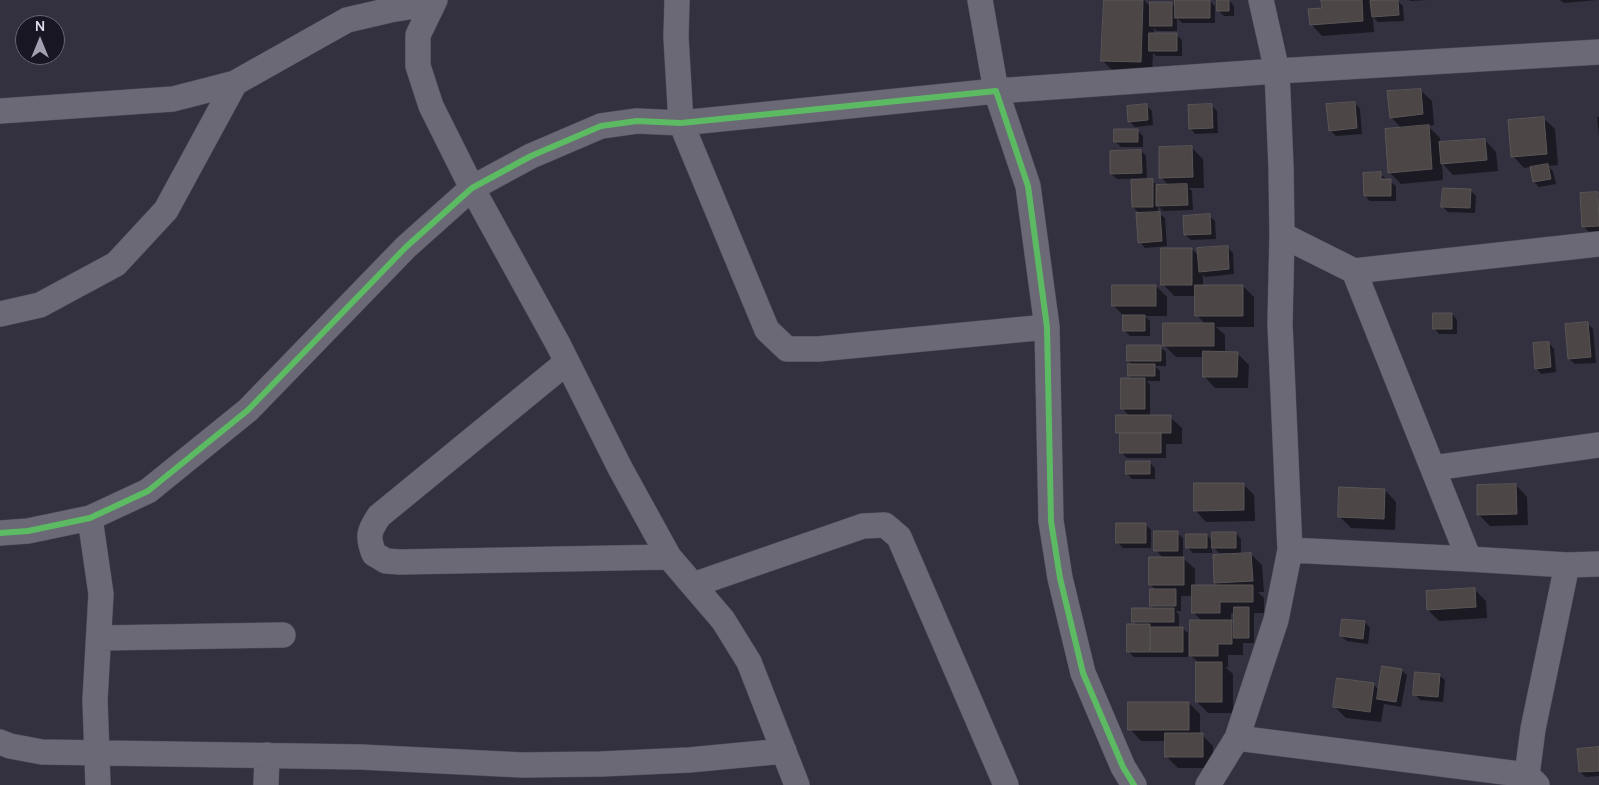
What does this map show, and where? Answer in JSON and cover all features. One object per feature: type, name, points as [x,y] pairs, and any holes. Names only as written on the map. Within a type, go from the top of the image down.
[{"type":"street","points":[[677,0],[676,37],[681,124],[767,330],[787,349],[818,349],[1047,327]]},
{"type":"street","points":[[980,0],[996,91],[1028,186],[1047,327],[1051,522],[1060,578],[1083,673],[1123,767],[1134,785]]},
{"type":"street","points":[[1208,785],[1237,738],[1276,620],[1290,550],[1280,324],[1282,235],[1277,71],[1261,0]]},
{"type":"street","points":[[0,111],[173,99],[235,83],[347,20],[434,2]]},
{"type":"street","points":[[434,2],[418,35],[418,66],[430,106],[472,188],[567,362],[620,468],[670,557],[723,620],[749,662],[797,785]]},
{"type":"street","points":[[0,533],[28,530],[90,518],[148,491],[248,410],[406,247],[472,188],[530,156],[601,126],[637,121],[681,124],[996,91],[1277,71],[1599,52]]},
{"type":"street","points":[[0,314],[40,305],[116,264],[166,210],[235,83]]},
{"type":"street","points":[[1282,235],[1354,271],[1599,244]]},
{"type":"street","points":[[1354,271],[1470,558]]},
{"type":"street","points":[[567,362],[380,516],[371,529],[369,542],[374,554],[386,561],[400,562],[670,557]]},
{"type":"street","points":[[1433,468],[1599,445]]},
{"type":"street","points":[[90,518],[101,594],[95,700],[98,785]]},
{"type":"street","points":[[693,585],[863,526],[885,525],[899,537],[1006,785]]},
{"type":"street","points":[[1290,550],[1470,558],[1567,565],[1599,564]]},
{"type":"street","points":[[1237,738],[1483,777],[1532,780],[1534,729],[1567,565]]},
{"type":"street","points":[[100,638],[283,635]]},
{"type":"street","points":[[0,742],[10,746],[42,752],[361,757],[522,764],[601,764],[689,760],[784,751]]},
{"type":"street","points":[[266,785],[267,755]]},
{"type":"building","points":[[1104,0],[1143,0],[1141,62],[1101,61]]},
{"type":"building","points":[[1175,0],[1210,0],[1210,18],[1175,18]]},
{"type":"building","points":[[1217,0],[1229,0],[1229,11],[1217,11]]},
{"type":"building","points":[[1321,0],[1362,0],[1363,21],[1310,25],[1308,9],[1322,8]]},
{"type":"building","points":[[1398,0],[1399,15],[1372,17],[1370,1]]},
{"type":"building","points":[[1150,2],[1172,2],[1172,26],[1150,26]]},
{"type":"building","points":[[1149,33],[1177,33],[1177,51],[1149,51]]},
{"type":"building","points":[[1421,89],[1423,114],[1390,118],[1387,91]]},
{"type":"building","points":[[1355,102],[1357,128],[1329,131],[1326,104]]},
{"type":"building","points":[[1147,104],[1148,120],[1128,122],[1127,106]]},
{"type":"building","points":[[1212,104],[1213,128],[1189,129],[1188,105]]},
{"type":"building","points":[[1544,117],[1547,154],[1511,157],[1508,120]]},
{"type":"building","points":[[1429,125],[1432,169],[1388,173],[1385,129]]},
{"type":"building","points":[[1114,129],[1138,129],[1138,142],[1114,142]]},
{"type":"building","points":[[1485,139],[1487,160],[1441,164],[1439,142]]},
{"type":"building","points":[[1192,146],[1193,177],[1159,178],[1159,147]]},
{"type":"building","points":[[1141,150],[1142,173],[1110,174],[1110,151]]},
{"type":"building","points":[[1548,164],[1551,179],[1533,182],[1530,167]]},
{"type":"building","points":[[1381,172],[1381,179],[1391,179],[1391,196],[1364,196],[1363,173]]},
{"type":"building","points":[[1153,179],[1153,207],[1132,207],[1131,180]]},
{"type":"building","points":[[1187,184],[1188,205],[1156,206],[1156,185]]},
{"type":"building","points":[[1443,188],[1471,189],[1470,208],[1441,207]]},
{"type":"building","points":[[1598,192],[1599,226],[1582,227],[1580,193]]},
{"type":"building","points":[[1160,212],[1162,241],[1138,243],[1136,213]]},
{"type":"building","points":[[1210,214],[1211,234],[1184,235],[1183,216]]},
{"type":"building","points":[[1228,246],[1229,269],[1199,272],[1197,248]]},
{"type":"building","points":[[1161,248],[1192,248],[1192,285],[1161,285]]},
{"type":"building","points":[[1112,285],[1156,285],[1156,306],[1112,306]]},
{"type":"building","points":[[1195,285],[1243,285],[1243,316],[1195,316]]},
{"type":"building","points":[[1433,313],[1452,313],[1452,329],[1433,329]]},
{"type":"building","points":[[1123,315],[1145,315],[1145,331],[1123,331]]},
{"type":"building","points":[[1588,322],[1591,357],[1568,359],[1565,324]]},
{"type":"building","points":[[1163,323],[1214,323],[1214,346],[1163,346]]},
{"type":"building","points":[[1549,342],[1551,367],[1535,369],[1533,343]]},
{"type":"building","points":[[1127,345],[1161,345],[1161,361],[1127,361]]},
{"type":"building","points":[[1203,351],[1238,352],[1237,377],[1203,377]]},
{"type":"building","points":[[1128,364],[1155,364],[1155,376],[1128,376]]},
{"type":"building","points":[[1121,378],[1145,378],[1145,409],[1121,409]]},
{"type":"building","points":[[1116,415],[1171,415],[1171,433],[1116,433]]},
{"type":"building","points":[[1120,433],[1161,433],[1161,453],[1120,453]]},
{"type":"building","points":[[1126,461],[1150,461],[1150,474],[1126,474]]},
{"type":"building","points":[[1194,483],[1244,483],[1244,510],[1194,511]]},
{"type":"building","points":[[1516,484],[1517,514],[1477,515],[1477,485]]},
{"type":"building","points":[[1339,487],[1385,489],[1384,519],[1338,517]]},
{"type":"building","points":[[1116,523],[1146,523],[1146,543],[1116,543]]},
{"type":"building","points":[[1154,531],[1178,531],[1178,551],[1154,551]]},
{"type":"building","points":[[1212,532],[1236,532],[1236,548],[1212,548]]},
{"type":"building","points":[[1186,534],[1207,534],[1207,548],[1186,548]]},
{"type":"building","points":[[1251,553],[1253,581],[1214,583],[1213,555]]},
{"type":"building","points":[[1149,557],[1184,557],[1184,585],[1149,585]]},
{"type":"building","points":[[1192,585],[1253,585],[1253,602],[1220,602],[1220,613],[1192,613]]},
{"type":"building","points":[[1475,588],[1476,607],[1427,610],[1426,591]]},
{"type":"building","points":[[1150,589],[1176,589],[1176,606],[1150,606]]},
{"type":"building","points":[[1234,607],[1249,607],[1249,638],[1234,638]]},
{"type":"building","points":[[1132,608],[1174,608],[1174,622],[1132,622]]},
{"type":"building","points":[[1342,619],[1365,621],[1363,639],[1340,636]]},
{"type":"building","points":[[1190,620],[1232,620],[1232,644],[1218,644],[1218,656],[1190,656]]},
{"type":"building","points":[[1127,624],[1150,624],[1150,652],[1127,652]]},
{"type":"building","points":[[1151,627],[1183,627],[1183,652],[1151,652]]},
{"type":"building","points":[[1196,662],[1222,662],[1222,702],[1196,702]]},
{"type":"building","points":[[1382,666],[1402,669],[1396,702],[1377,699]]},
{"type":"building","points":[[1415,672],[1440,674],[1438,697],[1413,695]]},
{"type":"building","points":[[1337,678],[1374,683],[1370,712],[1333,707]]},
{"type":"building","points":[[1128,702],[1189,702],[1189,730],[1128,730]]},
{"type":"building","points":[[1165,733],[1203,733],[1203,757],[1165,757]]},
{"type":"building","points":[[1599,747],[1599,771],[1579,772],[1577,749]]},
{"type":"cycle path","points":[[0,533],[28,531],[90,518],[148,491],[248,410],[406,247],[472,188],[531,156],[601,126],[637,121],[681,123],[996,91],[1028,186],[1047,327],[1051,521],[1060,578],[1083,673],[1123,767],[1134,785]]}]
